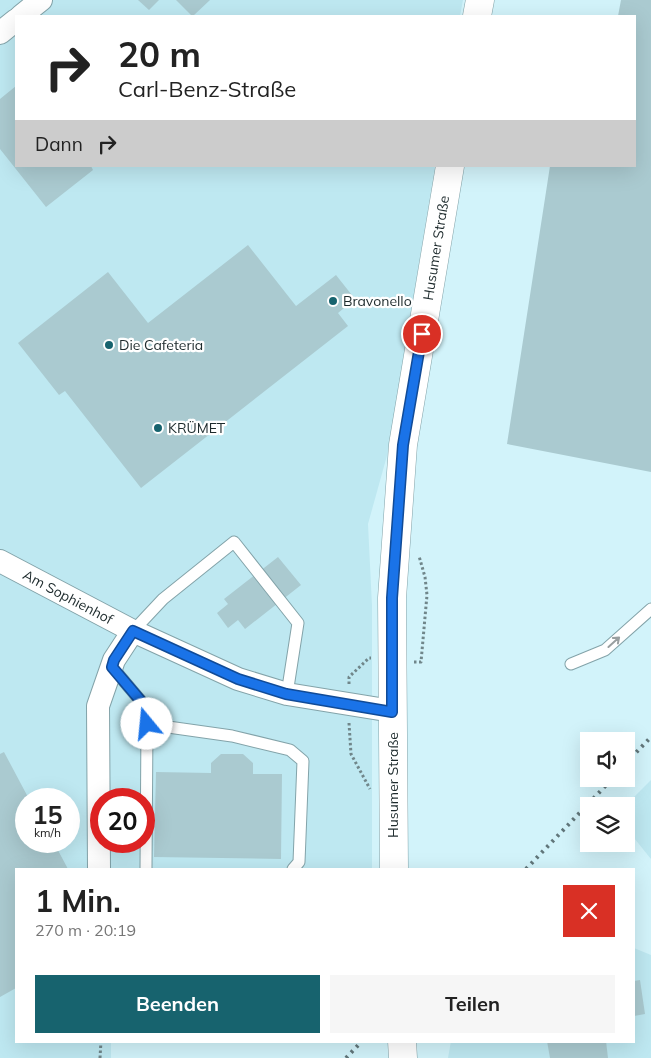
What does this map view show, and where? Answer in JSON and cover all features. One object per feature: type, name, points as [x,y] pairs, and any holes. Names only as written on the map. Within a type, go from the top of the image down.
[{"type":"main road","points":[[477,15],[480,0]]},
{"type":"main road","name":"Husumer Straße","points":[[394,868],[392,598],[403,445],[450,167]]},
{"type":"main road","points":[[402,1043],[403,1058]]},
{"type":"street","points":[[22,15],[41,0]]},
{"type":"street","points":[[0,33],[15,21]]},
{"type":"street","name":"Am Sophienhof","points":[[0,561],[133,631],[238,679],[286,694],[392,712]]},
{"type":"street","points":[[99,868],[98,706],[114,660],[133,631]]},
{"type":"lane","points":[[133,631],[163,599],[234,542],[298,623],[286,694]]},
{"type":"lane","points":[[571,664],[605,650],[651,609]]},
{"type":"lane","points":[[112,667],[140,700],[147,724],[146,868]]},
{"type":"lane","points":[[147,724],[232,736],[290,750],[303,761],[299,862],[294,868]]},
{"type":"path","points":[[100,1058],[101,1043]]},
{"type":"shaded area","points":[[0,0],[463,0],[460,15],[15,15],[15,167],[435,167],[388,452],[368,524],[372,606],[372,868],[15,868],[15,1043],[111,1043],[111,1058],[0,1058]]},
{"type":"shaded area","points":[[651,780],[651,859],[635,839],[634,797]]},
{"type":"shaded area","points":[[635,948],[651,955],[651,1058],[448,1058],[451,1043],[635,1043]]},
{"type":"building","points":[[138,0],[159,0],[149,10]]},
{"type":"building","points":[[176,0],[210,0],[194,15],[191,15]]},
{"type":"building","points":[[621,0],[651,0],[651,472],[507,444],[550,167],[636,167],[636,15],[618,15]]},
{"type":"building","points":[[15,87],[15,167],[92,167],[93,170],[46,207],[0,149],[0,99]]},
{"type":"building","points":[[248,245],[296,306],[336,275],[355,299],[338,313],[348,326],[141,488],[65,391],[59,395],[18,343],[108,272],[148,323]]},
{"type":"building","points":[[278,557],[301,585],[245,629],[238,620],[228,628],[217,613],[228,604],[224,599]]},
{"type":"building","points":[[4,752],[23,788],[15,788],[15,853],[59,853],[67,868],[15,868],[15,989],[0,997],[0,754]]},
{"type":"building","points":[[221,754],[243,754],[253,763],[253,774],[282,774],[281,859],[154,857],[156,772],[211,773],[211,763]]},
{"type":"building","points":[[640,980],[645,1014],[635,1016],[635,981]]},
{"type":"building","points":[[547,1043],[606,1043],[608,1058],[550,1058]]},
{"type":"railway","points":[[635,754],[651,737]]},
{"type":"railway","points":[[527,868],[604,787]]},
{"type":"railway","points":[[346,1058],[360,1043]]},
{"type":"place","name":"Bravonello","points":[[333,301]]},
{"type":"place","name":"Die Cafeteria","points":[[109,345]]},
{"type":"place","name":"KRÜMET","points":[[158,428]]},
{"type":"route","points":[[147,724],[140,700],[112,667],[114,660],[133,631],[238,679],[286,694],[392,712],[392,598],[403,445],[422,334]]}]
